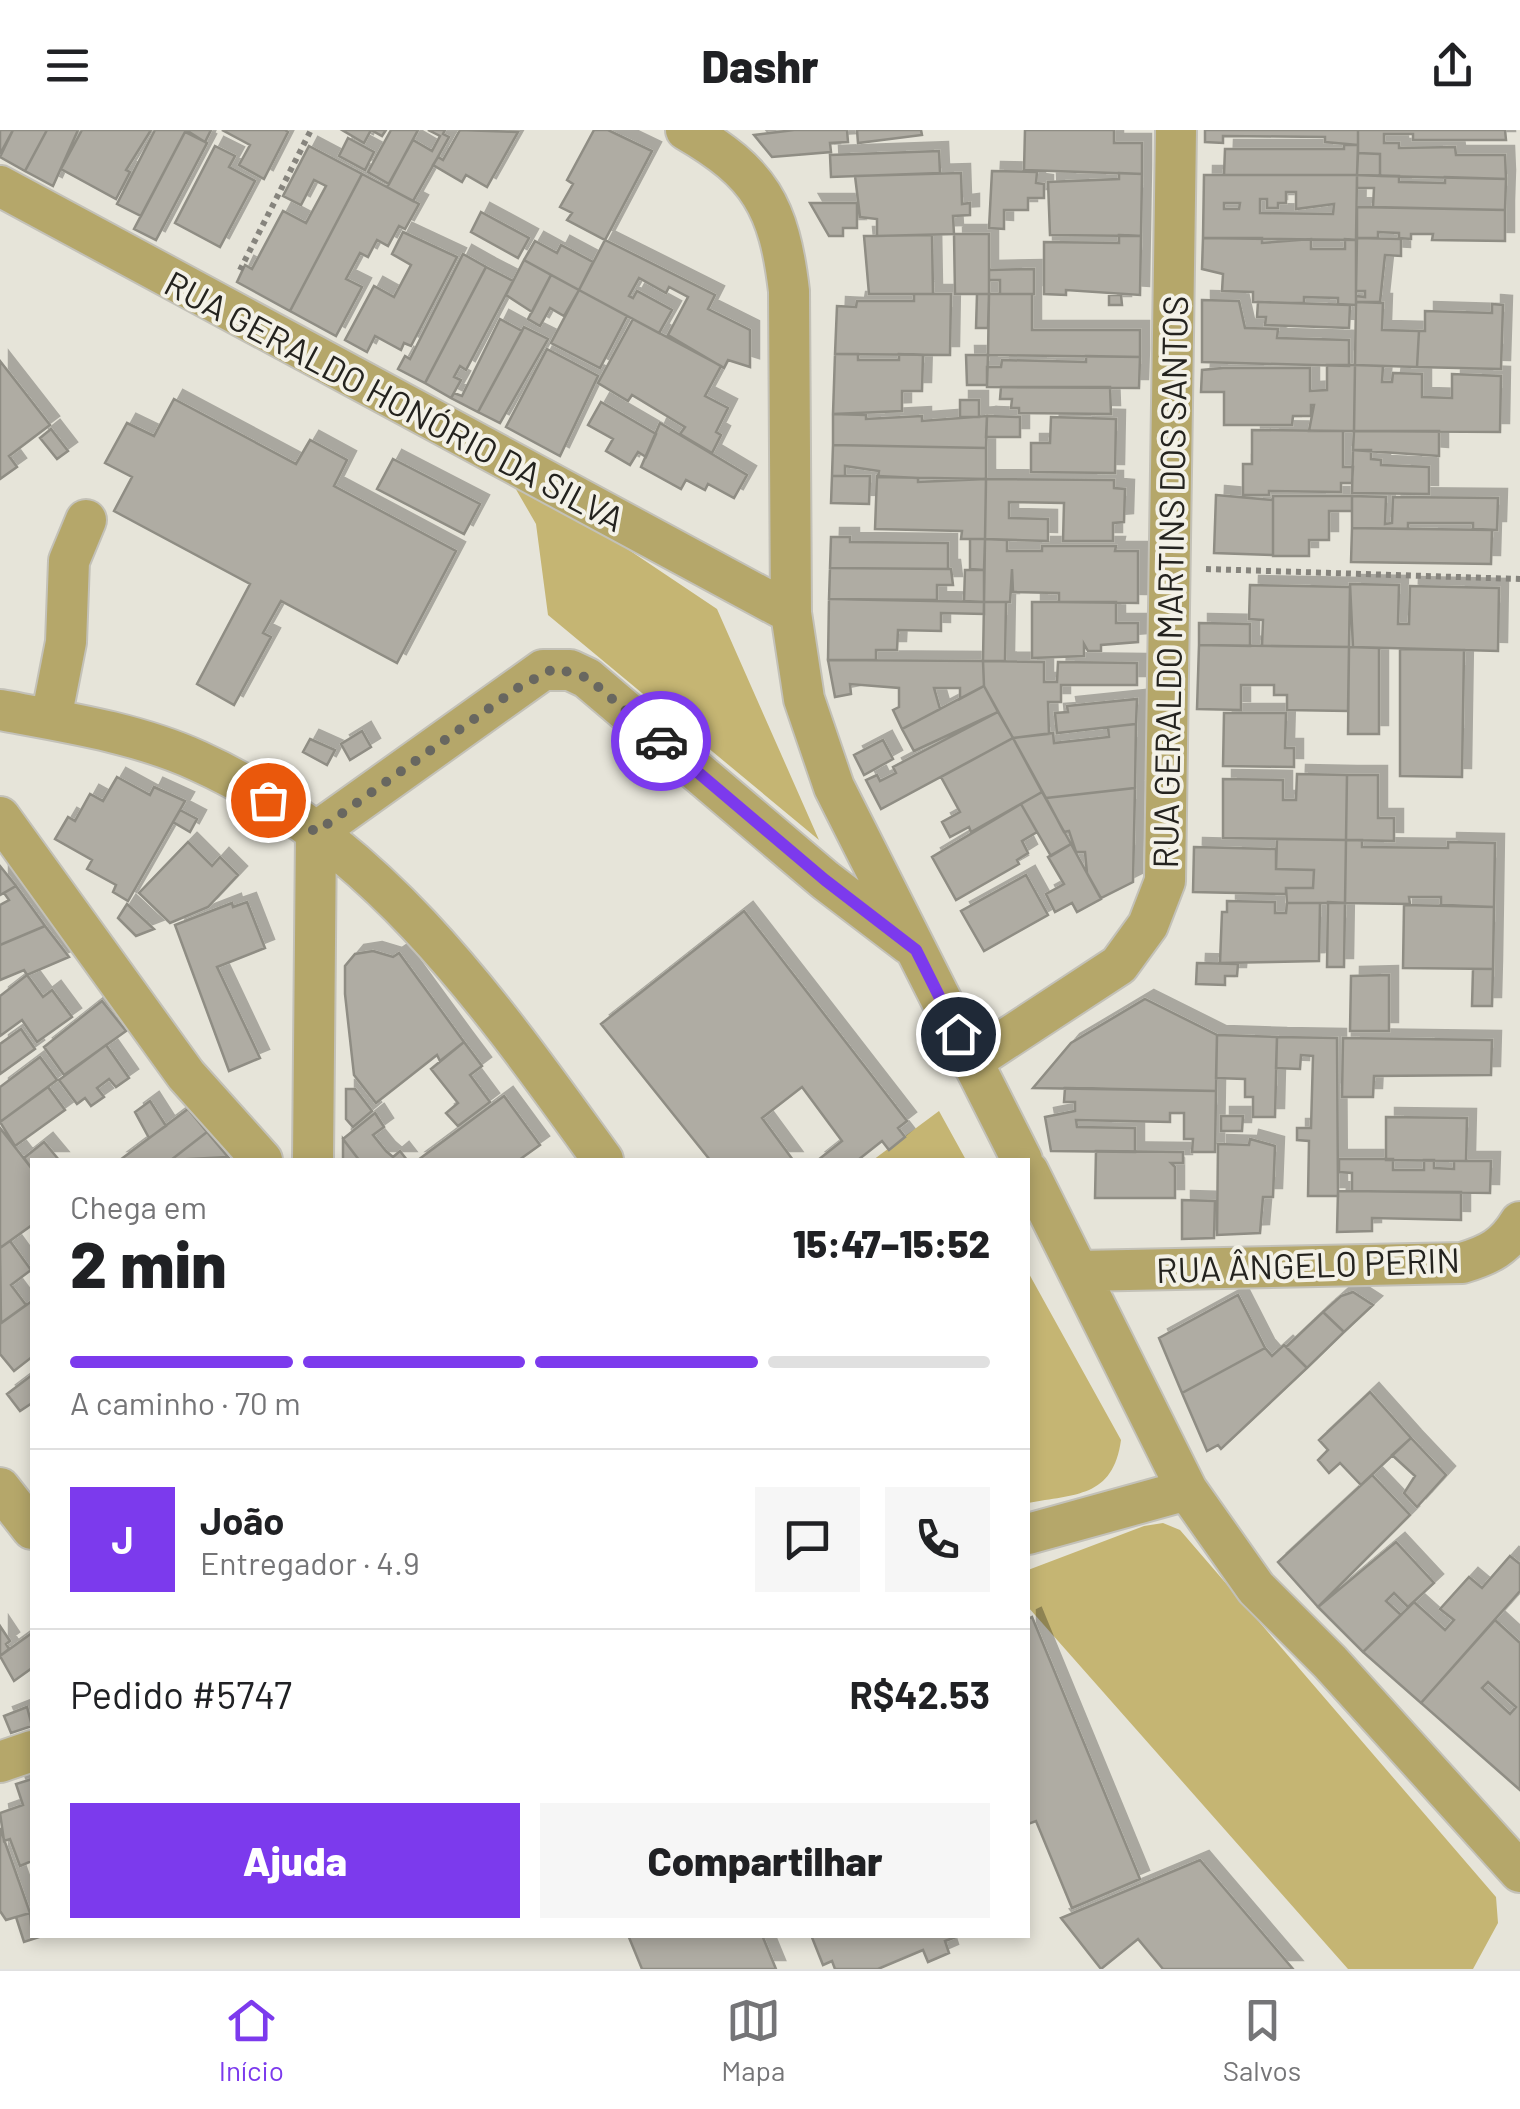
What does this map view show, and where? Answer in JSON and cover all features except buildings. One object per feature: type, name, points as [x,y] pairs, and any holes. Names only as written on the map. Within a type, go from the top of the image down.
[{"type":"street","points":[[686,130],[728,155],[767,196],[783,238],[789,291],[791,612],[804,699],[817,742],[834,787],[1021,1158]]},
{"type":"street","name":"RUA GERALDO MARTINS DOS SANTOS","points":[[971,1062],[1118,965],[1148,925],[1165,880],[1173,568],[1176,130]]},
{"type":"street","name":"RUA GERALDO HONÓRIO DA SILVA","points":[[0,186],[791,612]]},
{"type":"street","points":[[51,719],[66,642],[69,561],[86,520]]},
{"type":"street","points":[[316,832],[543,670],[570,670],[588,678],[825,880],[916,950]]},
{"type":"street","points":[[0,710],[51,719],[196,760],[245,785],[316,832],[373,879],[450,956],[602,1158]]},
{"type":"street","points":[[0,817],[186,1075],[260,1158]]},
{"type":"street","points":[[313,1158],[316,832]]},
{"type":"street","points":[[1030,1175],[1187,1490],[1256,1588],[1330,1662],[1480,1833],[1520,1872]]},
{"type":"street","name":"RUA ÂNGELO PERIN","points":[[1080,1272],[1462,1262],[1491,1255],[1511,1238],[1520,1222]]},
{"type":"street","points":[[0,1488],[30,1526]]},
{"type":"street","points":[[1030,1533],[1187,1490]]},
{"type":"street","points":[[0,1762],[30,1752]]},
{"type":"street","points":[[1480,1833],[1520,1847]]},
{"type":"path","points":[[222,307],[310,130]]},
{"type":"path","points":[[1173,568],[1520,579]]},
{"type":"shaded area","points":[[502,465],[717,609],[819,840],[548,615],[536,524]]},
{"type":"shaded area","points":[[939,1111],[965,1158],[876,1158]]},
{"type":"shaded area","points":[[1030,1276],[1121,1440],[1110,1473],[1089,1490],[1030,1503]]},
{"type":"shaded area","points":[[1163,1523],[1180,1530],[1496,1897],[1498,1923],[1473,1969],[1348,1969],[1030,1609],[1030,1569],[1144,1526]]},
{"type":"way so far","points":[[268,800],[316,832],[543,670],[555,668],[588,678],[661,741]]},
{"type":"route","points":[[661,741],[825,880],[916,950],[958,1034]]}]
